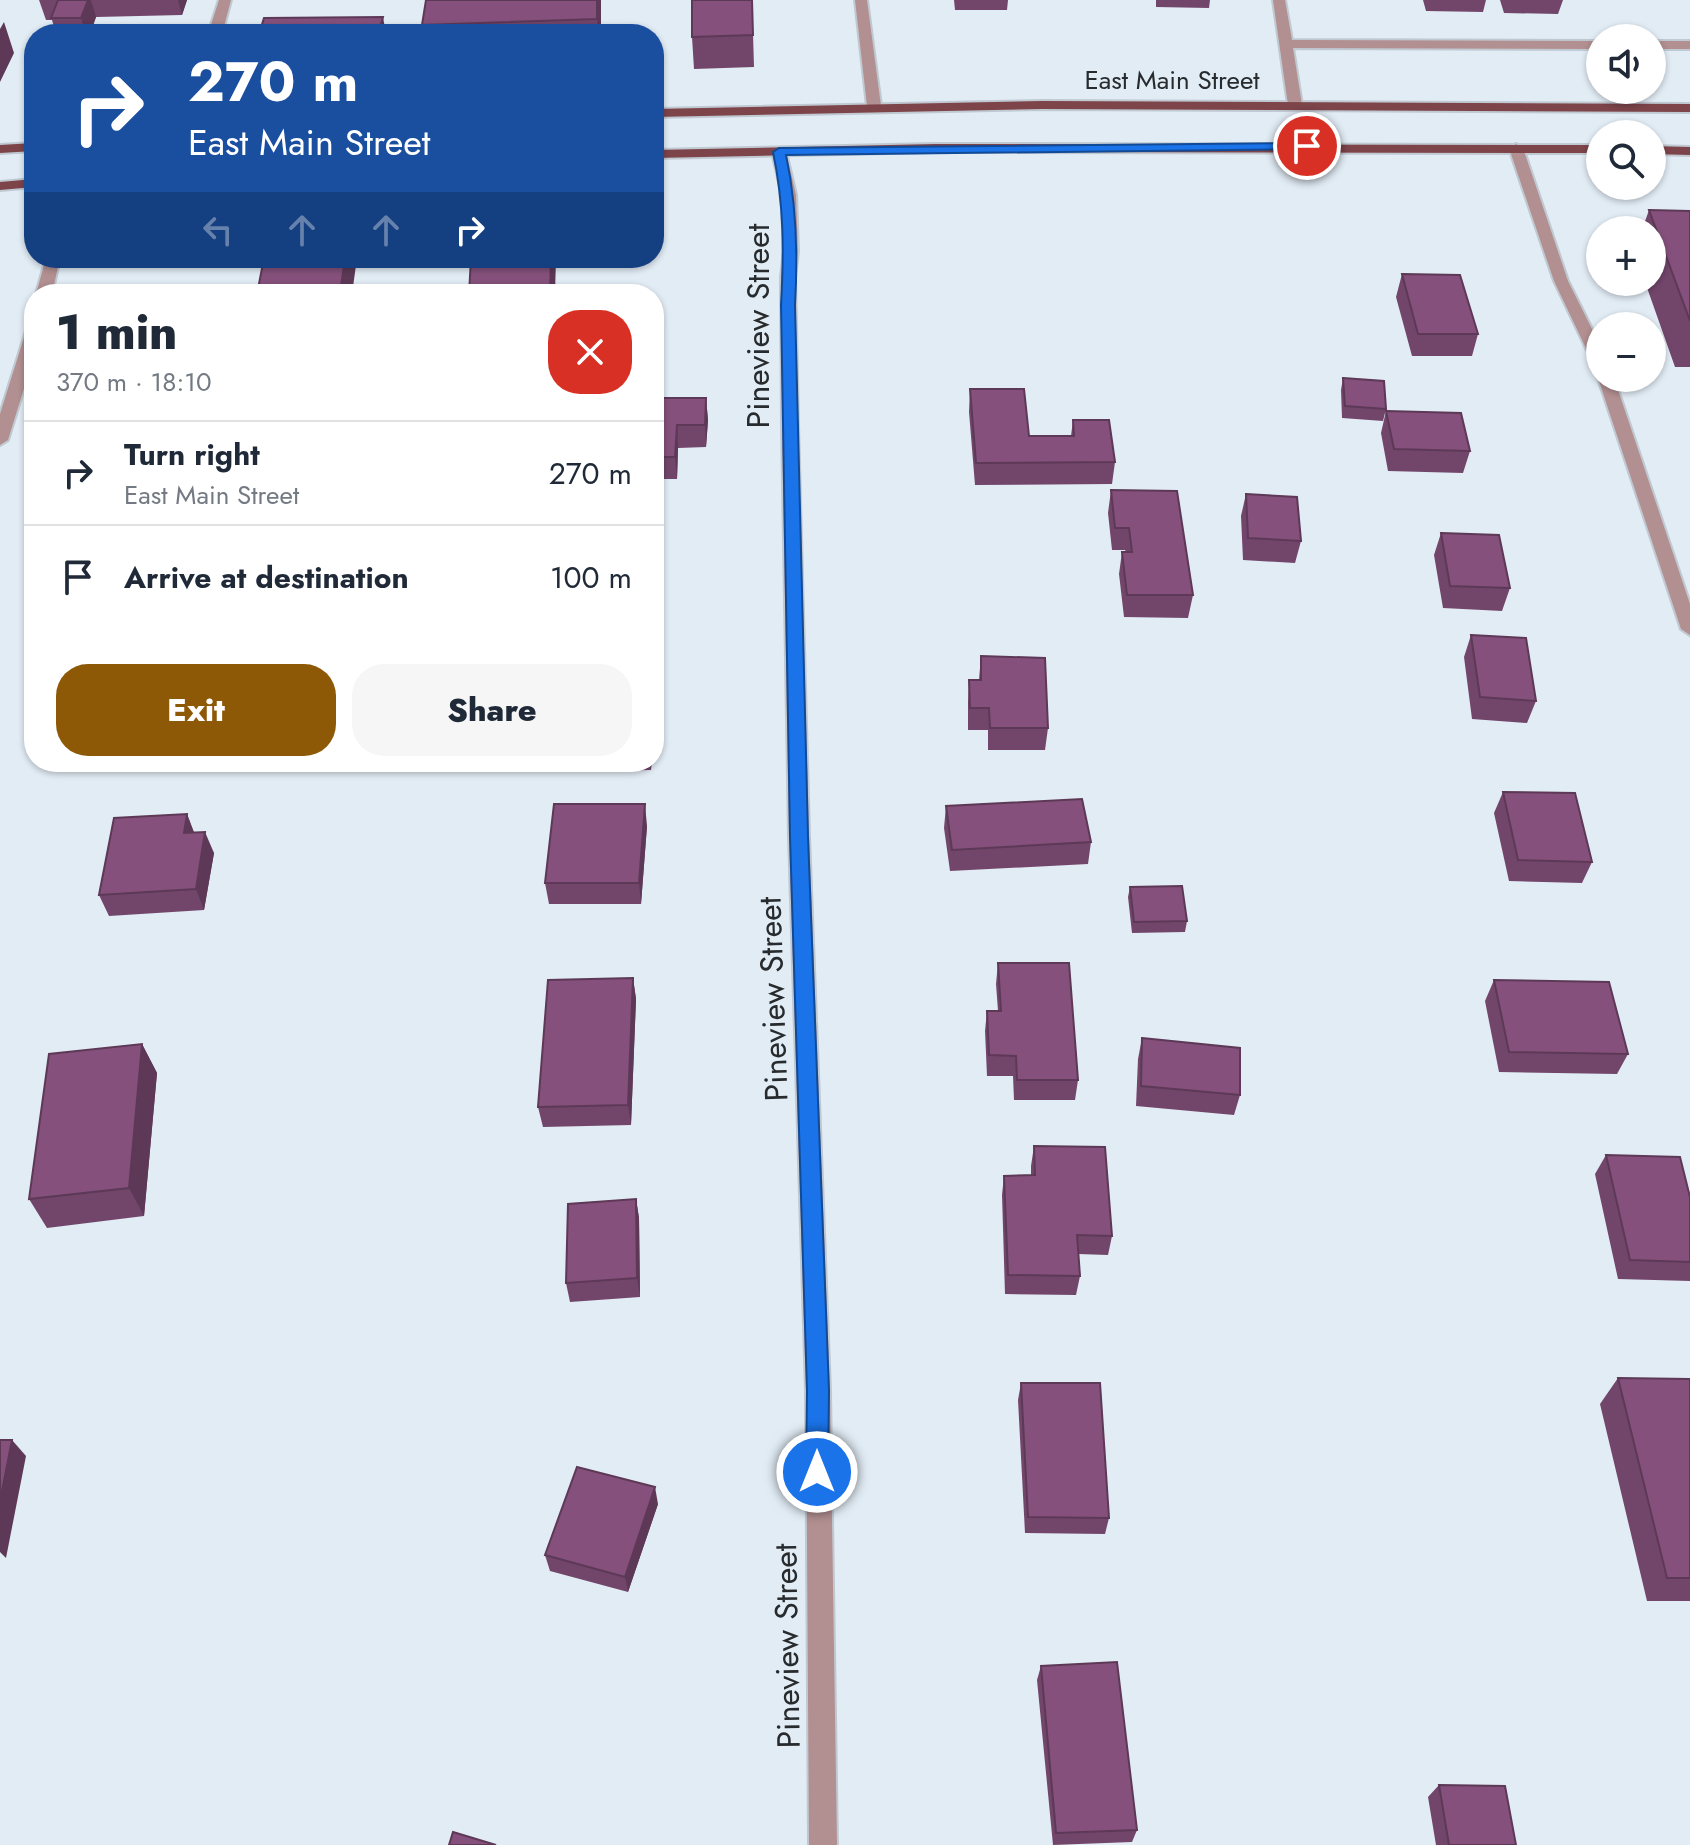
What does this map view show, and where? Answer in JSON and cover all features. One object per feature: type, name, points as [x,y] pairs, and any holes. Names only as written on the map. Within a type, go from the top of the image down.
[{"type":"main road","name":"East Main Street","points":[[664,113],[874,106],[1690,108]]},
{"type":"main road","points":[[0,149],[24,148]]},
{"type":"main road","points":[[664,154],[951,148],[1586,149]]},
{"type":"main road","points":[[1666,150],[1690,151]]},
{"type":"main road","points":[[0,186],[24,184]]},
{"type":"street","points":[[218,24],[225,0]]},
{"type":"street","points":[[861,0],[874,106]]},
{"type":"street","points":[[1279,0],[1295,105]]},
{"type":"street","points":[[1286,44],[1586,45]]},
{"type":"street","points":[[1666,45],[1690,45]]},
{"type":"street","points":[[1516,148],[1561,281],[1586,332]]},
{"type":"street","name":"Pineview Street","points":[[779,152],[789,195],[791,251],[788,277],[790,425],[799,836],[818,1391],[823,1845]]},
{"type":"street","points":[[0,440],[24,363]]},
{"type":"street","points":[[1610,392],[1690,629]]},
{"type":"building","points":[[58,0],[88,0],[81,18],[51,18]]},
{"type":"building","points":[[426,0],[597,0],[597,19],[422,24]]},
{"type":"building","points":[[692,0],[752,0],[753,35],[692,37]]},
{"type":"building","points":[[383,17],[381,24],[262,24],[264,18]]},
{"type":"building","points":[[1649,210],[1690,211],[1690,321],[1666,256],[1666,216],[1651,216]]},
{"type":"building","points":[[262,268],[344,268],[341,284],[259,284]]},
{"type":"building","points":[[470,268],[551,268],[550,284],[470,284]]},
{"type":"building","points":[[1402,274],[1460,275],[1478,334],[1418,334]]},
{"type":"building","points":[[1343,378],[1384,381],[1386,409],[1345,406]]},
{"type":"building","points":[[970,389],[1024,389],[1029,436],[1074,436],[1073,420],[1109,420],[1115,462],[976,463]]},
{"type":"building","points":[[664,398],[706,398],[705,425],[677,425],[675,457],[664,457]]},
{"type":"building","points":[[1386,411],[1461,413],[1470,451],[1394,449]]},
{"type":"building","points":[[1111,490],[1177,491],[1193,595],[1127,595],[1122,552],[1132,552],[1129,528],[1115,528]]},
{"type":"building","points":[[1246,494],[1297,497],[1301,541],[1248,538]]},
{"type":"building","points":[[1441,533],[1499,535],[1510,588],[1450,586]]},
{"type":"building","points":[[1471,635],[1526,638],[1536,701],[1480,697]]},
{"type":"building","points":[[981,656],[1045,658],[1048,728],[990,728],[989,708],[970,708],[969,680],[981,680]]},
{"type":"building","points":[[1503,792],[1575,793],[1592,862],[1518,860]]},
{"type":"building","points":[[1082,799],[1091,842],[952,850],[946,806]]},
{"type":"building","points":[[554,804],[645,804],[639,883],[545,883]]},
{"type":"building","points":[[187,814],[184,833],[205,832],[196,889],[99,895],[114,818]]},
{"type":"building","points":[[1182,886],[1187,921],[1134,922],[1130,887]]},
{"type":"building","points":[[998,963],[1069,963],[1078,1080],[1017,1080],[1016,1056],[989,1055],[987,1011],[1001,1011]]},
{"type":"building","points":[[633,978],[628,1105],[538,1107],[548,980]]},
{"type":"building","points":[[1494,980],[1609,982],[1628,1054],[1509,1052]]},
{"type":"building","points":[[1142,1038],[1240,1048],[1240,1095],[1141,1086]]},
{"type":"building","points":[[142,1044],[129,1188],[29,1199],[49,1054]]},
{"type":"building","points":[[1034,1146],[1105,1147],[1112,1236],[1077,1235],[1080,1276],[1008,1275],[1004,1176],[1035,1175]]},
{"type":"building","points":[[1606,1155],[1680,1157],[1690,1197],[1690,1262],[1630,1260]]},
{"type":"building","points":[[636,1199],[637,1278],[566,1283],[568,1204]]},
{"type":"building","points":[[1618,1378],[1690,1379],[1690,1578],[1667,1578]]},
{"type":"building","points":[[1021,1383],[1100,1383],[1109,1518],[1028,1517]]},
{"type":"building","points":[[0,1440],[12,1440],[0,1501]]},
{"type":"building","points":[[577,1467],[655,1487],[625,1577],[545,1555]]},
{"type":"building","points":[[1117,1662],[1137,1830],[1056,1833],[1041,1666]]},
{"type":"building","points":[[1439,1785],[1505,1786],[1516,1845],[1449,1845]]},
{"type":"building","points":[[453,1832],[496,1845],[449,1845]]},
{"type":"route","points":[[817,1472],[818,1391],[799,836],[790,425],[788,277],[791,251],[789,195],[779,152],[1307,146]]}]
